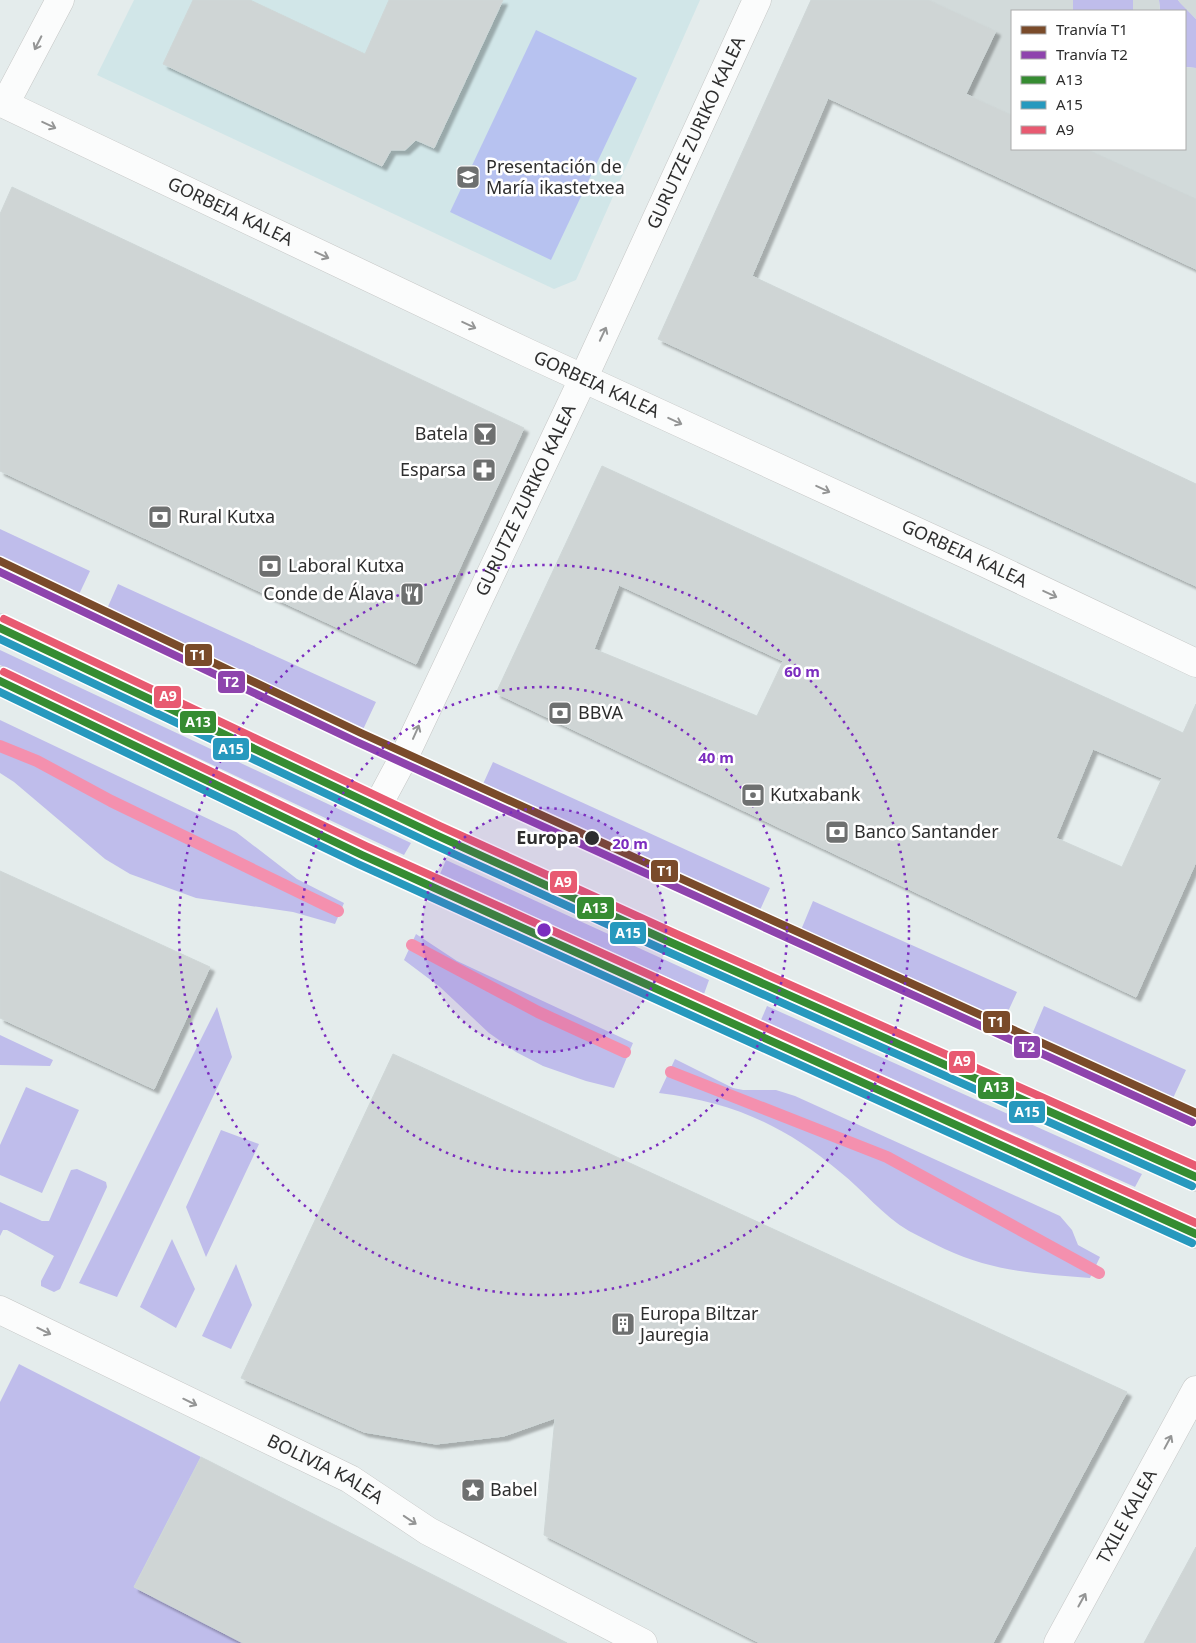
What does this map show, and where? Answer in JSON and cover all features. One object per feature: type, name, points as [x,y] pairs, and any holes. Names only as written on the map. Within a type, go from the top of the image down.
[{"type":"main road","points":[[0,628],[377,807],[670,942],[1196,1177]]},
{"type":"main road","points":[[0,681],[362,855],[1196,1234]]},
{"type":"street","points":[[2,103],[60,0]]},
{"type":"street","name":"GURUTZE ZURIKO KALEA","points":[[377,807],[415,735],[583,378],[757,0]]},
{"type":"street","name":"GORBEIA KALEA","points":[[2,103],[583,378],[974,558],[1196,663]]},
{"type":"street","name":"BOLIVIA KALEA","points":[[0,1310],[350,1479],[428,1531],[465,1552],[643,1643]]},
{"type":"street","name":"TXILE KALEA","points":[[1058,1643],[1196,1390]]},
{"type":"shaded area","name":"Presentación de María ikastetxea","points":[[134,0],[700,0],[576,280],[554,289],[97,75]]},
{"type":"shaded area","points":[[929,0],[1073,0],[1073,10],[1011,10],[1011,115],[966,94],[996,31]]},
{"type":"shaded area","points":[[1073,0],[1133,0],[1133,10],[1073,10]]},
{"type":"shaded area","points":[[1133,0],[1159,0],[1160,10],[1133,10]]},
{"type":"shaded area","points":[[1159,0],[1178,0],[1196,19],[1196,68],[1186,67],[1186,10],[1160,10]]},
{"type":"shaded area","points":[[1178,0],[1196,0],[1196,19],[1180,3]]},
{"type":"shaded area","points":[[536,30],[637,78],[551,260],[450,212]]},
{"type":"shaded area","points":[[1186,67],[1196,68],[1196,200],[1087,150],[1186,150]]},
{"type":"shaded area","points":[[0,529],[90,571],[74,605],[0,570]]},
{"type":"shaded area","points":[[118,584],[376,702],[359,738],[102,620]]},
{"type":"shaded area","points":[[0,650],[411,843],[404,855],[0,665]]},
{"type":"shaded area","points":[[0,720],[236,832],[297,879],[344,903],[335,924],[293,912],[196,898],[130,874],[105,859],[14,782],[0,773]]},
{"type":"shaded area","points":[[493,762],[770,888],[754,923],[478,795]]},
{"type":"shaded area","points":[[446,860],[709,980],[704,994],[440,874]]},
{"type":"shaded area","points":[[813,901],[1017,992],[999,1031],[796,942]]},
{"type":"shaded area","points":[[416,934],[457,961],[633,1043],[614,1088],[586,1081],[543,1066],[516,1052],[489,1033],[440,987],[404,960]]},
{"type":"shaded area","points":[[767,1006],[1142,1174],[1135,1187],[761,1020]]},
{"type":"shaded area","points":[[1044,1006],[1186,1070],[1168,1109],[1028,1044]]},
{"type":"shaded area","points":[[217,1007],[232,1057],[117,1297],[79,1283]]},
{"type":"shaded area","points":[[0,1035],[53,1060],[50,1066],[0,1065]]},
{"type":"shaded area","points":[[675,1059],[733,1088],[743,1090],[776,1090],[795,1096],[1060,1216],[1072,1230],[1078,1245],[1100,1257],[1090,1278],[1049,1275],[982,1263],[954,1253],[909,1231],[890,1218],[849,1179],[819,1155],[777,1129],[756,1118],[734,1110],[685,1097],[659,1093]]},
{"type":"shaded area","points":[[26,1087],[79,1110],[42,1193],[0,1175],[0,1145]]},
{"type":"shaded area","points":[[221,1130],[259,1144],[206,1257],[186,1207]]},
{"type":"shaded area","points":[[77,1169],[106,1182],[107,1187],[60,1289],[54,1292],[41,1286],[41,1281],[54,1256],[7,1230],[3,1230],[0,1236],[0,1202],[42,1221],[49,1221],[71,1170]]},
{"type":"shaded area","points":[[172,1239],[195,1289],[176,1328],[140,1307]]},
{"type":"shaded area","points":[[236,1264],[252,1305],[231,1349],[202,1336]]},
{"type":"shaded area","points":[[19,1364],[201,1457],[134,1587],[243,1643],[0,1643],[0,1402]]},
{"type":"building","points":[[193,0],[250,0],[365,54],[389,0],[503,0],[434,148],[416,140],[405,150],[391,150],[382,166],[163,64]]},
{"type":"building","points":[[811,0],[929,0],[996,31],[966,94],[1011,115],[1011,150],[1088,150],[1196,199],[1196,269],[828,98],[752,276],[1196,484],[1196,586],[658,339]]},
{"type":"building","points":[[12,187],[524,428],[416,664],[0,471],[0,214]]},
{"type":"building","points":[[602,466],[1183,733],[1196,704],[1196,862],[1136,997],[496,693]],"holes":[[[619,585],[783,661],[757,716],[594,649]],[[1093,749],[1162,778],[1122,867],[1056,838]]]},
{"type":"building","points":[[0,871],[210,967],[154,1089],[0,1018]]},
{"type":"building","name":"Europa Biltzar Jauregia","points":[[393,1054],[1127,1392],[993,1643],[760,1643],[544,1535],[555,1418],[504,1436],[436,1444],[364,1432],[241,1378]]},
{"type":"building","points":[[201,1457],[567,1643],[243,1643],[134,1587]]},
{"type":"building","points":[[1196,1547],[1196,1643],[1144,1643]]},
{"type":"waterway","points":[[0,746],[37,761],[111,801],[338,911]]},
{"type":"waterway","points":[[412,945],[538,1012],[625,1052]]},
{"type":"waterway","points":[[671,1072],[887,1157],[1099,1273]]},
{"type":"tram line","name":"T1","points":[[0,561],[361,733],[1196,1113]]},
{"type":"tram line","name":"T2","points":[[0,572],[357,742],[1192,1122]]},
{"type":"transit line","name":"A9","points":[[4,619],[440,826],[674,933],[1196,1166]]},
{"type":"transit line","name":"A13","points":[[0,628],[436,835],[670,942],[1196,1177]]},
{"type":"transit line","name":"A15","points":[[0,639],[432,844],[666,951],[1192,1186]]},
{"type":"transit line","name":"A9","points":[[4,672],[366,846],[1196,1223]]},
{"type":"transit line","name":"A13","points":[[0,681],[362,855],[1196,1234]]},
{"type":"transit line","name":"A15","points":[[0,692],[358,864],[1192,1243]]},
{"type":"place","name":"Presentación de María ikastetxea","points":[[468,177]]},
{"type":"place","name":"Batela","points":[[485,434]]},
{"type":"place","name":"Esparsa","points":[[484,470]]},
{"type":"place","name":"Rural Kutxa","points":[[160,517]]},
{"type":"place","name":"Laboral Kutxa","points":[[270,566]]},
{"type":"place","name":"Conde de Álava","points":[[412,594]]},
{"type":"place","name":"BBVA","points":[[560,713]]},
{"type":"place","name":"Kutxabank","points":[[753,795]]},
{"type":"place","name":"Banco Santander","points":[[837,832]]},
{"type":"place","name":"Europa","points":[[592,838]]},
{"type":"place","name":"Europa Biltzar Jauregia","points":[[623,1324]]},
{"type":"place","name":"Babel","points":[[473,1490]]}]
